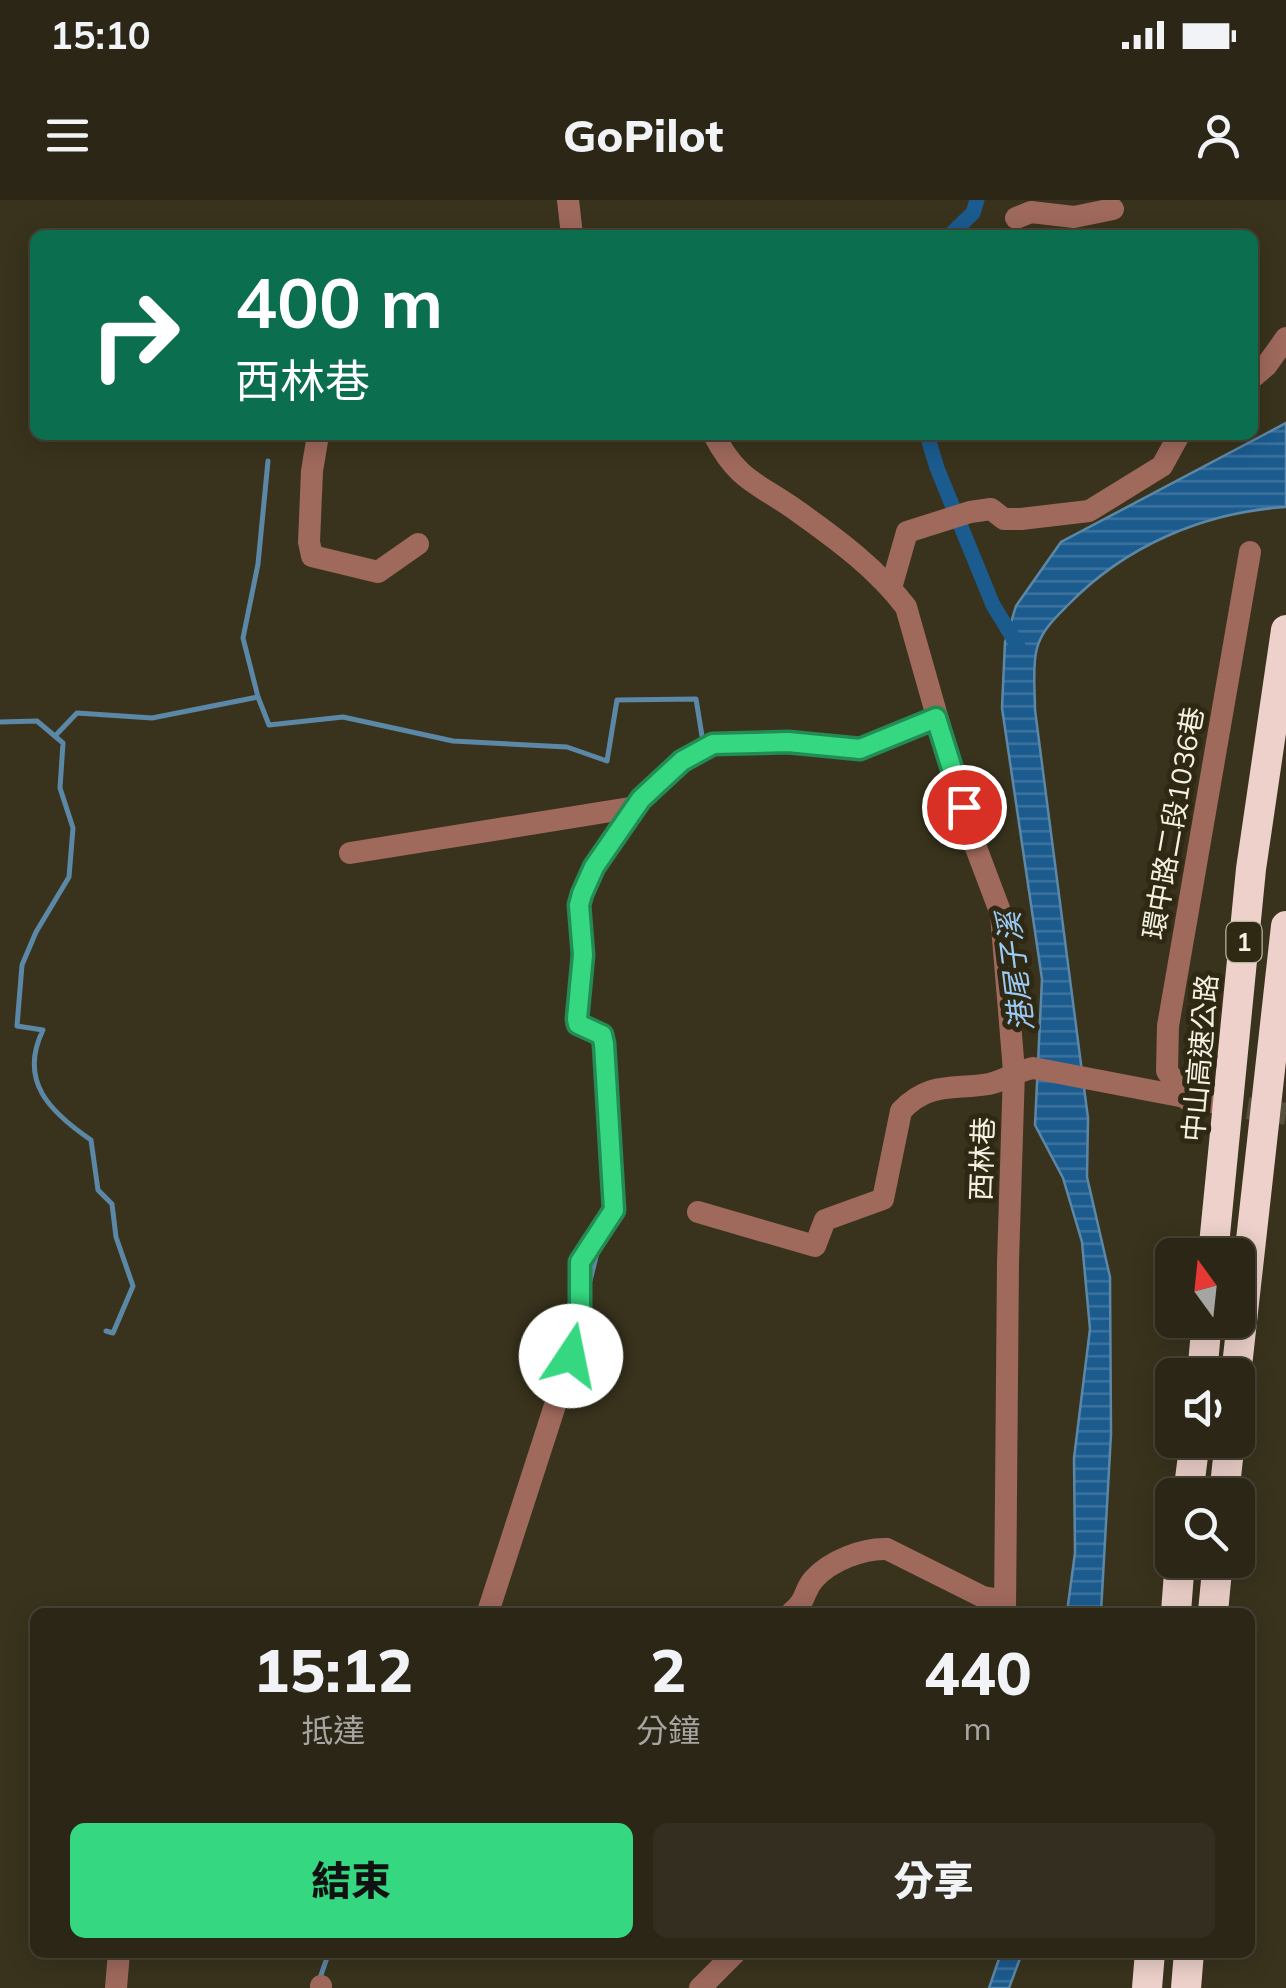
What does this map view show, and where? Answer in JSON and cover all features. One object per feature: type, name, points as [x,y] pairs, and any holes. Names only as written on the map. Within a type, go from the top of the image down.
[{"type":"highway","name":"中山高速公路","points":[[1216,1238],[1250,869],[1286,630]]},
{"type":"highway","name":"1","points":[[1238,1358],[1286,926]]},
{"type":"highway","points":[[1176,1608],[1179,1578]]},
{"type":"highway","points":[[1213,1608],[1216,1578]]},
{"type":"street","points":[[568,200],[571,230]]},
{"type":"street","points":[[1016,218],[1031,212],[1074,218],[1114,204]]},
{"type":"street","points":[[1107,230],[1114,204]]},
{"type":"street","points":[[1258,373],[1286,338]]},
{"type":"street","points":[[317,440],[310,499],[312,556],[378,572],[418,544]]},
{"type":"street","name":"西林巷","points":[[717,440],[728,462],[746,479],[838,540],[891,588],[906,607],[969,828],[1001,914],[1024,1069],[1008,1262],[1005,1607]]},
{"type":"street","points":[[891,588],[908,532],[991,509],[1004,519],[1089,511],[1162,466],[1176,440]]},
{"type":"street","name":"環中路二段1036巷","points":[[1024,1069],[1199,1100],[1167,1071],[1168,1026],[1250,552]]},
{"type":"street","points":[[489,1608],[571,1356],[580,1318],[580,1262],[614,1210],[604,1044],[602,1035],[578,1024],[577,1019],[583,955],[579,905],[594,867],[636,807],[682,761],[713,744],[788,742],[860,749],[936,718]]},
{"type":"street","points":[[350,853],[636,807]]},
{"type":"street","points":[[698,1212],[816,1246],[825,1220],[883,1199],[901,1112],[910,1102],[933,1088],[993,1083],[1024,1069]]},
{"type":"street","points":[[797,1608],[805,1601],[814,1578],[872,1549],[886,1550],[1005,1607]]},
{"type":"street","points":[[116,1988],[119,1958]]},
{"type":"street","points":[[700,1988],[730,1958]]},
{"type":"water","points":[[1286,423],[1286,507],[1225,516],[1140,549],[1090,584],[1063,610],[1042,636],[1035,655],[1035,710],[1088,1118],[1087,1177],[1110,1277],[1111,1434],[1101,1608],[1068,1608],[1075,1553],[1074,1458],[1090,1329],[1082,1242],[1063,1178],[1035,1125],[1042,979],[1002,708],[1005,642],[1016,606],[1061,542]]},
{"type":"water","points":[[999,1958],[1020,1958],[1009,1988],[989,1988]]},
{"type":"waterway","points":[[955,230],[973,213],[977,200]]},
{"type":"waterway","points":[[929,440],[993,605],[1018,646]]},
{"type":"waterway","points":[[268,461],[258,564],[243,638],[269,725],[343,717],[453,741],[567,747],[607,761],[617,700],[696,699],[703,742]]},
{"type":"waterway","points":[[55,736],[77,713],[152,718],[258,697]]},
{"type":"waterway","points":[[0,722],[37,721],[63,743],[60,788],[73,828],[69,877],[36,932],[22,965],[17,1026],[43,1030],[36,1048],[36,1080],[51,1106],[91,1140],[98,1190],[112,1204],[116,1237],[133,1286],[113,1333],[106,1331]]},
{"type":"waterway","points":[[590,1281],[597,1253]]},
{"type":"waterway","points":[[320,1978],[327,1958]]},
{"type":"tunnel","points":[[1215,1103],[1286,1114]]},
{"type":"route","points":[[571,1356],[580,1318],[580,1262],[614,1210],[604,1044],[602,1035],[578,1024],[577,1019],[583,955],[579,905],[594,867],[641,799],[682,761],[713,744],[788,742],[860,749],[936,718],[964,807]]},
{"type":"water label","name":"港尾子溪","points":[[1016,972]]}]
